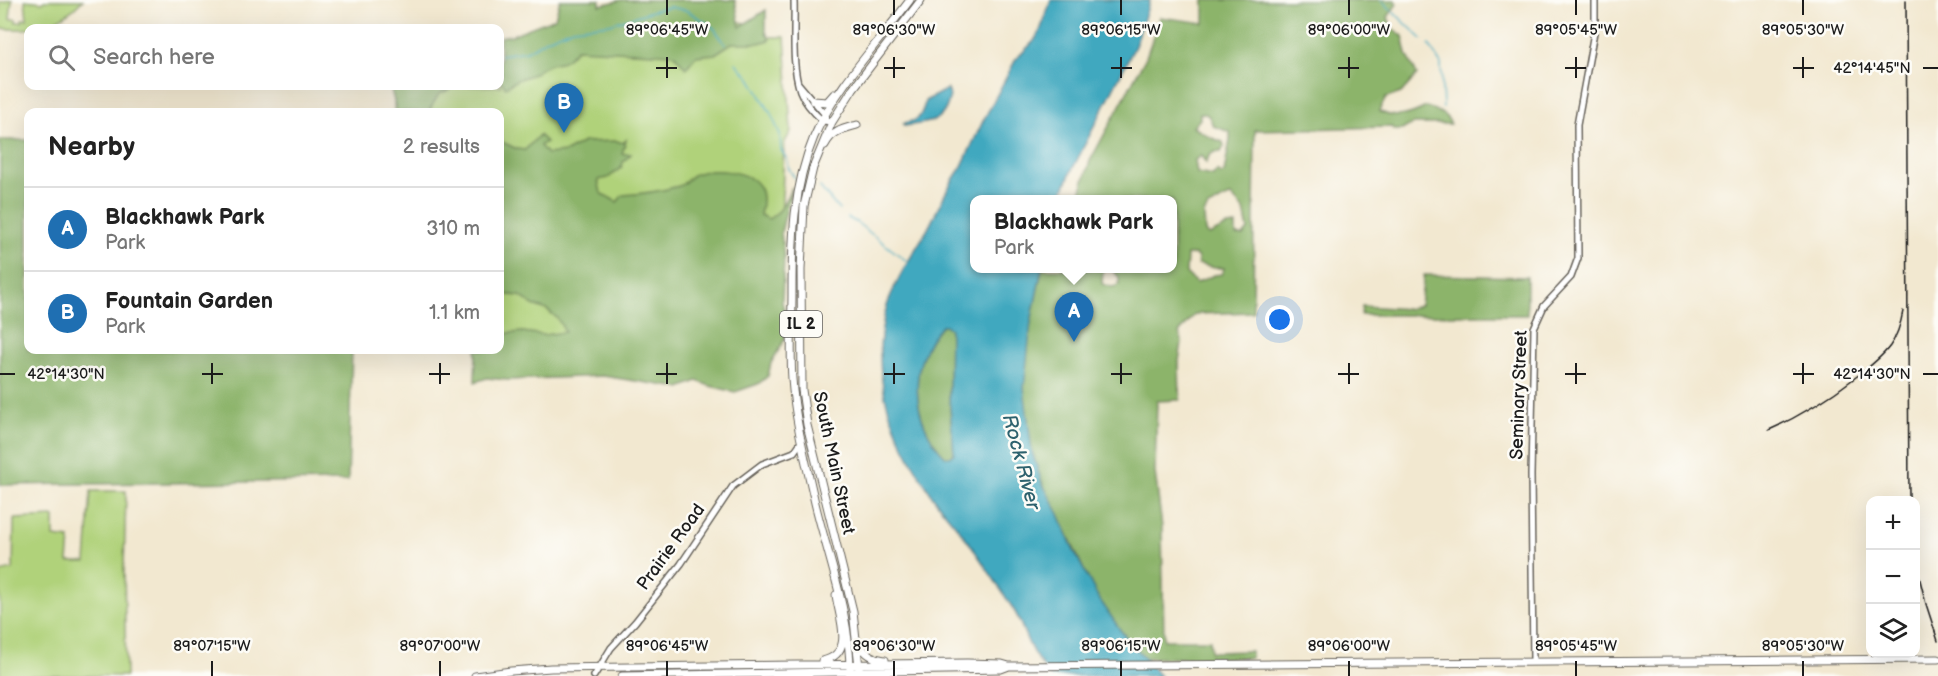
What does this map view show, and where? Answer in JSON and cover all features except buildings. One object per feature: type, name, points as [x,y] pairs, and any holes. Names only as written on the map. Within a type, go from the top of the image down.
[{"type":"main road","name":"South Main Street","points":[[850,674],[844,612],[796,417],[791,355],[793,223],[800,178],[814,137],[838,95],[910,0]]},
{"type":"main road","name":"South Main Street","points":[[860,674],[853,610],[804,408],[800,358],[803,219],[806,191],[832,122],[853,89],[921,0]]},
{"type":"main road","points":[[813,100],[823,102],[830,100],[848,77],[854,73]]},
{"type":"main road","points":[[803,219],[818,164],[827,141],[839,130],[856,125]]},
{"type":"main road","points":[[802,664],[829,659],[842,647],[843,637],[835,574]]},
{"type":"main road","points":[[857,636],[863,651],[878,660],[931,660],[947,663]]},
{"type":"main road","points":[[475,676],[530,669],[802,664],[947,663],[1009,666],[1938,659]]},
{"type":"main road","points":[[621,676],[860,674],[1001,669],[1009,666]]},
{"type":"main road","points":[[880,676],[899,672]]},
{"type":"main road","points":[[746,674],[828,676]]},
{"type":"street","points":[[794,0],[795,63],[798,83],[802,95],[824,118],[832,122]]},
{"type":"street","name":"Seminary Street","points":[[1533,662],[1531,475],[1534,328],[1544,306],[1571,277],[1578,258],[1577,125],[1594,27],[1594,0]]},
{"type":"street","points":[[798,83],[813,100],[824,118]]},
{"type":"street","points":[[788,456],[798,449],[801,440]]},
{"type":"street","points":[[788,456],[801,458],[807,465]]},
{"type":"street","name":"Prairie Road","points":[[594,676],[611,648],[681,564],[734,486],[762,464],[788,456]]},
{"type":"green space","points":[[12,0],[10,19],[22,22],[22,19],[27,19],[25,0],[43,2],[44,0],[83,0],[55,21],[48,24],[24,24],[23,29],[0,28],[0,2]]},
{"type":"green space","points":[[560,0],[600,0],[600,5],[622,0],[735,0],[740,27],[766,10],[766,32],[770,40],[759,43],[732,43],[715,54],[696,56],[686,68],[674,54],[576,49],[563,61],[549,64],[506,87],[504,85],[504,36],[555,18]]},
{"type":"green space","points":[[639,0],[727,10],[740,22],[757,25],[758,37],[785,37],[791,131],[784,144],[779,283],[593,361],[504,350],[504,108],[394,108],[394,90],[504,90],[504,43]]},
{"type":"green space","points":[[1204,0],[1395,0],[1397,4],[1388,17],[1392,28],[1403,36],[1407,54],[1417,75],[1401,93],[1386,98],[1379,111],[1397,116],[1426,107],[1444,115],[1451,124],[1412,124],[1402,130],[1393,130],[1392,127],[1255,130],[1253,312],[1195,314],[1179,333],[1182,342],[1179,361],[1180,400],[1157,401],[1155,472],[1162,527],[1164,640],[1210,640],[1211,652],[1251,651],[1251,658],[1144,658],[1117,626],[1095,592],[1045,489],[1036,465],[1026,416],[1025,360],[1041,273],[1103,273],[1102,284],[1112,287],[1119,285],[1119,277],[1115,273],[1177,273],[1177,195],[1079,195],[1090,161],[1146,57],[1160,17],[1204,23]],"holes":[[[1200,113],[1210,118],[1213,126],[1230,132],[1224,173],[1217,171],[1213,176],[1197,173],[1195,160],[1201,156],[1206,163],[1209,156],[1214,152],[1221,152],[1224,146],[1223,142],[1193,127],[1200,119]],[[1231,196],[1244,210],[1248,230],[1243,236],[1236,235],[1236,225],[1227,226],[1209,235],[1205,232],[1204,214],[1208,207]],[[1187,255],[1195,255],[1198,258],[1198,264],[1224,268],[1222,274],[1196,283],[1186,273]]]},
{"type":"green space","points":[[391,90],[448,90],[439,94],[431,108],[396,108]]},
{"type":"green space","points":[[539,135],[546,142],[540,146],[547,154],[566,152],[583,142],[617,141],[623,143],[626,140],[622,154],[631,154],[623,162],[622,167],[608,178],[598,180],[601,193],[617,202],[623,195],[679,186],[693,175],[700,173],[729,172],[754,181],[762,194],[760,215],[769,219],[780,210],[792,187],[781,232],[784,257],[782,302],[787,318],[785,339],[771,363],[768,376],[758,384],[735,392],[697,381],[680,388],[603,376],[508,380],[487,378],[475,382],[476,354],[504,354],[504,334],[523,332],[544,335],[565,332],[557,318],[547,310],[533,305],[520,296],[504,294],[504,143],[525,150]]},
{"type":"green space","points":[[0,140],[24,140],[24,354],[352,354],[348,481],[0,485]]},
{"type":"green space","points":[[1424,275],[1527,277],[1527,315],[1361,315],[1362,306],[1409,309],[1420,305]]},
{"type":"green space","points":[[942,325],[950,329],[949,396],[954,453],[951,457],[946,457],[934,443],[925,427],[917,392],[918,374],[923,356]]},
{"type":"green space","points":[[91,491],[126,491],[124,569],[126,676],[0,676],[0,572],[13,569],[14,519],[54,517],[54,537],[70,539],[68,562],[86,562]]},
{"type":"water","name":"Rock River","points":[[1051,0],[1150,0],[1135,46],[1062,195],[970,195],[970,273],[1041,273],[1031,322],[1024,388],[1032,452],[1042,483],[1098,597],[1121,631],[1160,676],[1050,676],[1027,641],[1004,595],[920,476],[897,432],[883,387],[880,363],[881,339],[885,313],[892,293],[902,271],[961,168],[1016,59],[1034,41]],"holes":[[[942,325],[950,329],[949,396],[954,453],[946,457],[934,443],[925,427],[917,392],[918,374],[931,340]]]},
{"type":"water","points":[[947,89],[950,94],[949,99],[941,115],[931,122],[904,126],[903,124],[918,118],[925,101]]},
{"type":"waterway","points":[[1381,0],[1422,39]]},
{"type":"waterway","points":[[504,54],[527,51],[573,28],[610,24],[670,7],[688,11],[714,28],[725,44]]},
{"type":"waterway","points":[[1429,45],[1441,64],[1443,108]]},
{"type":"waterway","points":[[736,63],[750,78],[770,112],[780,134],[781,150],[796,180]]},
{"type":"waterway","points":[[820,187],[839,210]]},
{"type":"waterway","points":[[848,218],[908,262]]},
{"type":"railway","points":[[1906,0],[1909,496]]},
{"type":"railway","points":[[1769,430],[1825,399],[1874,363],[1892,342],[1903,311]]},
{"type":"railway","points":[[1920,580],[1938,641]]},
{"type":"place","name":"Fountain Garden","points":[[564,133]]},
{"type":"place","name":"Blackhawk Park","points":[[1074,342]]}]
